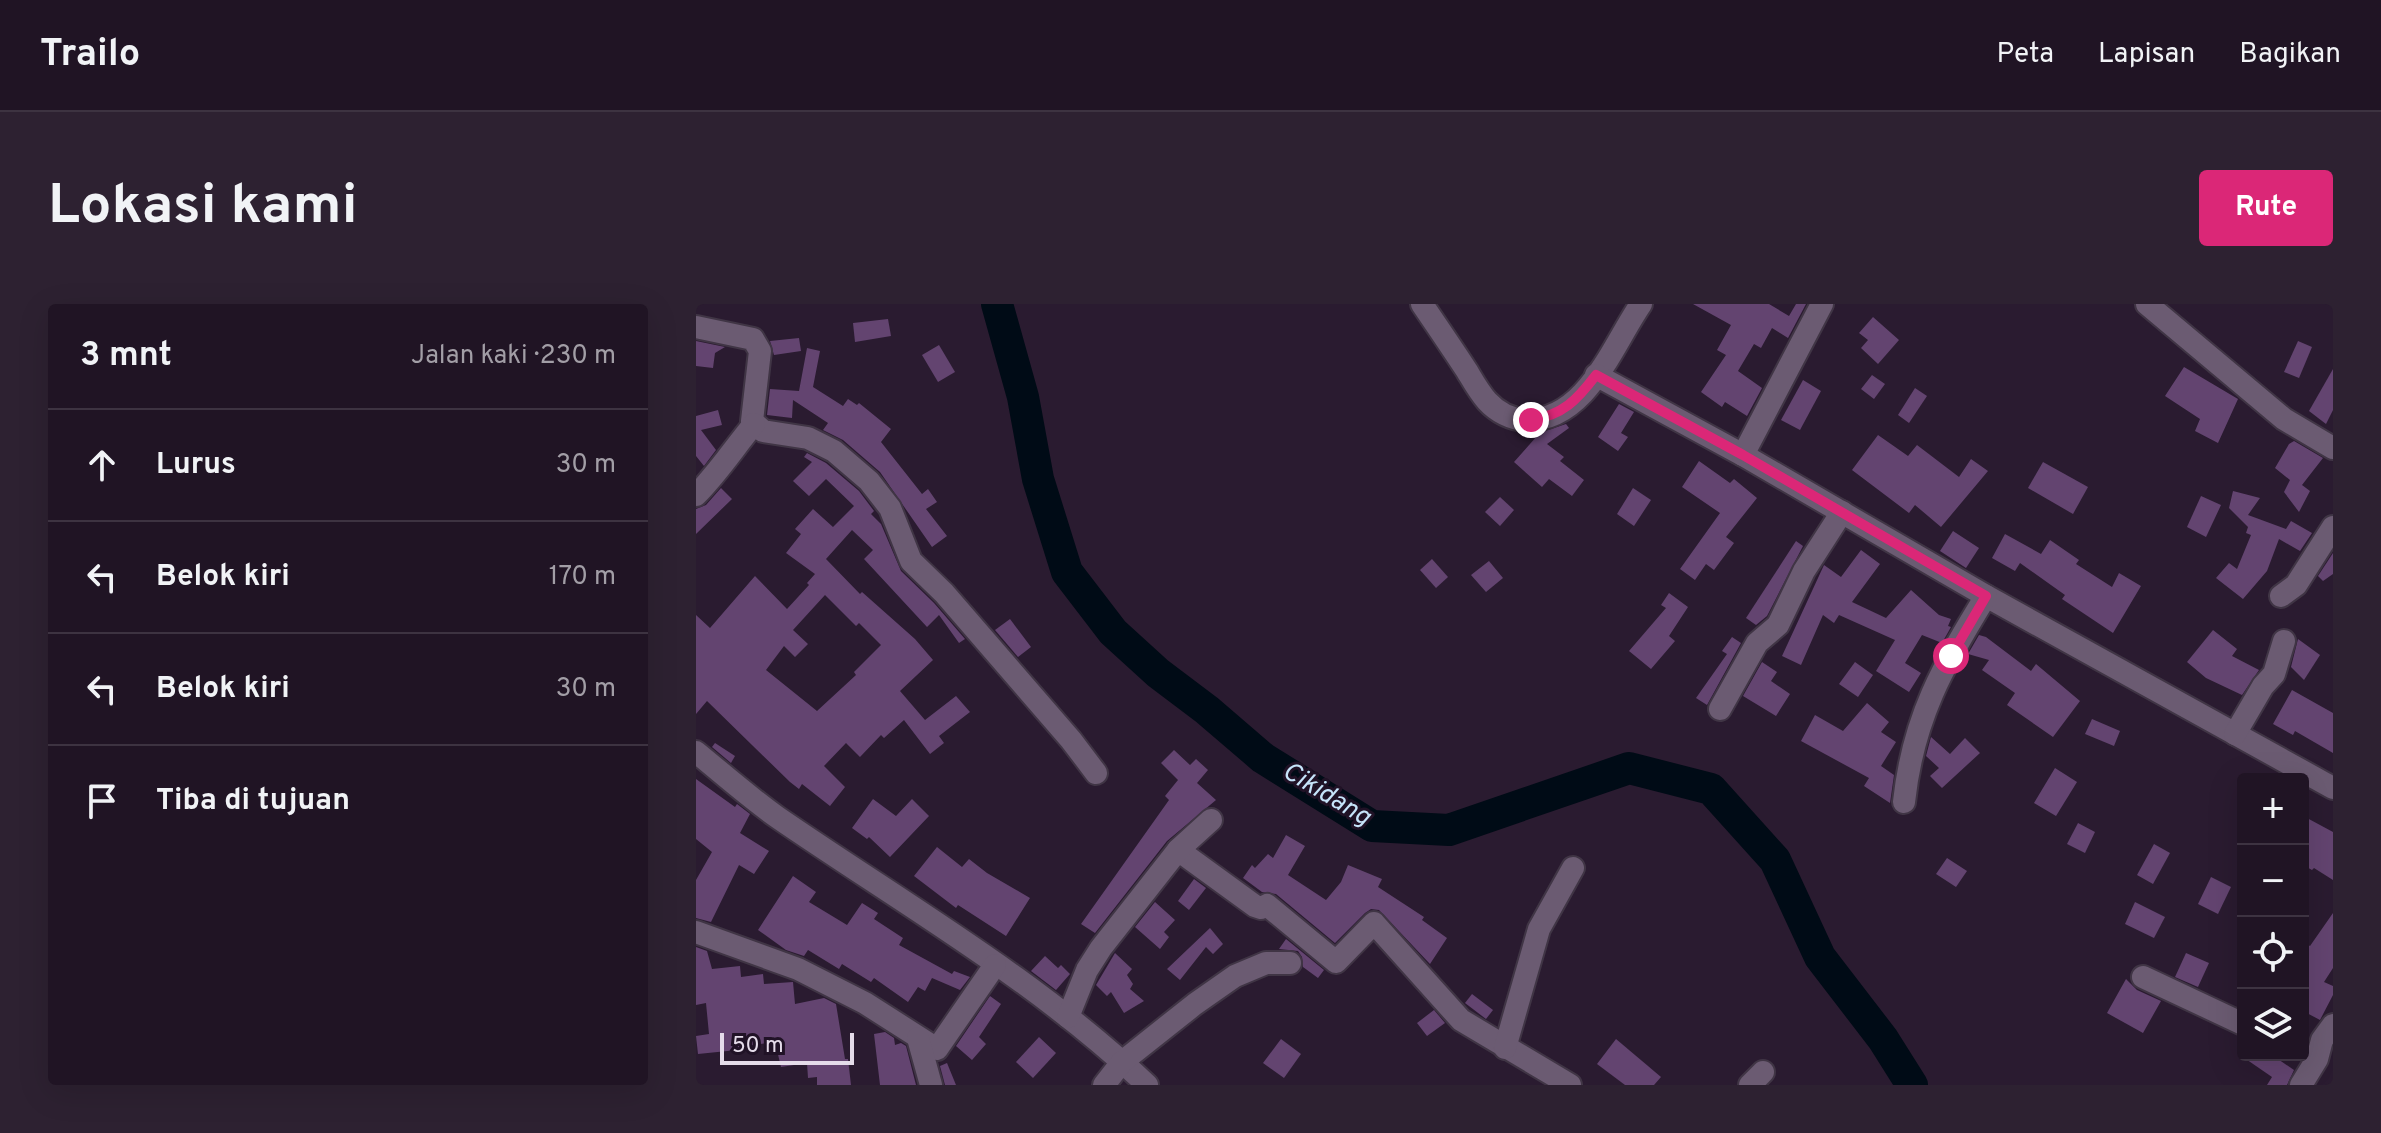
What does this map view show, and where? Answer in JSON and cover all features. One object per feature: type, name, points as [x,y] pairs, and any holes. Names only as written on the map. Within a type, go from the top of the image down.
[{"type":"street","points":[[1422,304],[1487,401],[1509,417],[1531,420],[1566,410],[1596,375],[1641,304]]},
{"type":"street","points":[[1743,455],[1822,304]]},
{"type":"street","points":[[2147,304],[2284,419],[2330,439]]},
{"type":"street","points":[[696,327],[750,337],[758,346],[754,424],[771,433],[812,440],[843,457],[869,481],[890,508],[911,561],[944,593],[1096,773]]},
{"type":"street","points":[[1596,375],[2333,788]]},
{"type":"street","points":[[696,495],[754,424]]},
{"type":"street","points":[[1720,709],[1757,643],[1778,625],[1804,571],[1842,512]]},
{"type":"street","points":[[2281,596],[2296,585],[2333,527]]},
{"type":"street","points":[[1904,802],[1916,730],[1931,692],[1986,596]]},
{"type":"street","points":[[2235,734],[2263,686],[2274,674],[2284,641]]},
{"type":"street","points":[[696,752],[775,815],[1068,1017],[1147,1085]]},
{"type":"street","points":[[1068,1017],[1087,970],[1101,948],[1178,850],[1211,820]]},
{"type":"street","points":[[1178,850],[1257,907],[1267,905],[1336,962],[1374,923],[1454,1014],[1570,1085]]},
{"type":"street","points":[[1505,1048],[1539,929],[1573,868]]},
{"type":"street","points":[[697,934],[798,969],[865,1003],[937,1049],[995,965]]},
{"type":"street","points":[[1104,1085],[1122,1062],[1235,976],[1266,963],[1290,963]]},
{"type":"street","points":[[2143,977],[2237,1021]]},
{"type":"street","points":[[2301,1085],[2318,1059],[2322,1040],[2333,1025]]},
{"type":"street","points":[[918,1038],[931,1085]]},
{"type":"building","points":[[1693,304],[1769,304],[1789,316],[1796,304],[1806,304],[1788,338],[1772,328],[1761,348],[1754,344],[1738,371],[1762,388],[1747,416],[1725,402],[1722,407],[1701,392],[1726,355],[1717,350],[1731,325]]},
{"type":"building","points":[[1873,317],[1899,340],[1878,364],[1861,348],[1868,340],[1859,333]]},
{"type":"building","points":[[888,319],[891,336],[855,342],[853,323]]},
{"type":"building","points":[[799,338],[801,351],[774,355],[770,341]]},
{"type":"building","points":[[696,341],[725,347],[715,353],[713,368],[696,366]]},
{"type":"building","points":[[2298,341],[2312,347],[2299,378],[2284,372]]},
{"type":"building","points":[[939,345],[955,372],[938,382],[922,355]]},
{"type":"building","points":[[807,348],[820,351],[813,387],[843,406],[848,399],[857,405],[859,403],[891,429],[881,442],[922,494],[928,489],[937,502],[926,509],[947,536],[932,547],[880,472],[843,440],[823,430],[828,423],[793,400],[792,418],[767,415],[770,389],[799,391]]},
{"type":"building","points":[[2184,367],[2238,399],[2218,443],[2195,431],[2200,419],[2165,396]]},
{"type":"building","points":[[2333,369],[2333,410],[2326,424],[2309,411]]},
{"type":"building","points":[[1872,375],[1885,384],[1874,399],[1861,389]]},
{"type":"building","points":[[1803,380],[1821,391],[1800,430],[1781,420]]},
{"type":"building","points":[[1915,388],[1927,396],[1909,423],[1898,415]]},
{"type":"building","points":[[1619,404],[1634,412],[1621,433],[1628,437],[1618,451],[1598,437]]},
{"type":"building","points":[[718,410],[722,425],[701,430],[716,450],[704,466],[696,456],[696,416]]},
{"type":"building","points":[[1566,424],[1569,428],[1547,444],[1564,457],[1560,461],[1584,480],[1572,496],[1549,479],[1542,487],[1514,462],[1536,434]]},
{"type":"building","points":[[1878,435],[1908,456],[1917,445],[1959,477],[1971,459],[1988,471],[1941,527],[1915,505],[1909,513],[1852,470]]},
{"type":"building","points":[[2294,441],[2323,458],[2302,485],[2310,491],[2299,512],[2284,492],[2290,480],[2275,468]]},
{"type":"building","points":[[807,453],[826,463],[859,491],[874,511],[871,514],[881,524],[901,571],[965,639],[959,643],[939,615],[927,627],[864,559],[873,550],[852,530],[826,559],[860,594],[862,592],[915,639],[933,660],[900,691],[925,720],[956,696],[970,712],[939,736],[944,743],[930,754],[904,720],[884,738],[881,735],[860,757],[846,743],[824,766],[845,787],[830,806],[802,784],[799,789],[790,782],[707,701],[696,714],[696,615],[710,628],[755,576],[787,609],[815,574],[786,553],[801,534],[795,529],[813,509],[833,527],[854,506],[826,479],[809,496],[793,481],[812,462],[804,457]],"holes":[[[825,595],[856,626],[859,623],[881,645],[854,672],[856,675],[817,711],[766,670],[784,646],[795,657],[808,644],[793,630]]]},
{"type":"building","points":[[1699,461],[1730,483],[1734,479],[1757,498],[1726,537],[1734,543],[1714,570],[1706,564],[1695,580],[1680,569],[1720,513],[1682,487]]},
{"type":"building","points":[[2043,462],[2088,487],[2073,514],[2028,488]]},
{"type":"building","points":[[721,488],[732,499],[696,534],[696,509],[706,505]]},
{"type":"building","points":[[1633,488],[1651,500],[1634,526],[1617,514]]},
{"type":"building","points":[[2233,491],[2260,498],[2248,515],[2286,529],[2291,521],[2312,533],[2300,551],[2279,539],[2267,571],[2243,599],[2216,578],[2229,563],[2237,569],[2251,535],[2246,533],[2248,527],[2229,508]]},
{"type":"building","points":[[2201,496],[2221,505],[2206,537],[2187,527]]},
{"type":"building","points":[[1500,497],[1514,510],[1500,526],[1485,512]]},
{"type":"building","points":[[1953,531],[1979,548],[1966,568],[1940,551]]},
{"type":"building","points":[[2005,534],[2041,554],[2050,540],[2079,560],[2076,564],[2112,587],[2119,573],[2141,586],[2113,633],[2062,599],[2065,595],[2020,563],[2015,571],[1992,558]]},
{"type":"building","points":[[1796,541],[1803,546],[1767,616],[1756,625],[1746,618]]},
{"type":"building","points":[[1861,550],[1880,564],[1852,602],[1886,618],[1911,590],[1939,615],[1951,619],[1948,626],[1951,627],[1942,643],[1922,635],[1905,663],[1921,673],[1909,692],[1876,671],[1895,640],[1839,615],[1834,623],[1823,615],[1801,665],[1782,656],[1824,565],[1841,577]]},
{"type":"building","points":[[2333,553],[2333,574],[2323,581],[2318,576]]},
{"type":"building","points":[[1432,559],[1448,577],[1436,588],[1420,570]]},
{"type":"building","points":[[1489,561],[1503,578],[1486,592],[1471,575]]},
{"type":"building","points":[[1669,593],[1688,607],[1669,636],[1675,641],[1651,669],[1629,651],[1666,608],[1661,605]]},
{"type":"building","points":[[1010,619],[1031,647],[1018,657],[995,630]]},
{"type":"building","points":[[2213,630],[2237,649],[2232,656],[2259,670],[2242,695],[2206,678],[2187,662]]},
{"type":"building","points":[[1979,635],[2031,671],[2036,664],[2080,701],[2053,737],[2007,705],[2015,693],[1982,670],[1989,660],[1968,654]]},
{"type":"building","points":[[1732,637],[1741,643],[1707,705],[1696,698],[1727,654],[1722,651]]},
{"type":"building","points":[[2298,639],[2320,655],[2304,680],[2291,667]]},
{"type":"building","points":[[1762,662],[1777,672],[1771,681],[1790,694],[1776,716],[1743,696]]},
{"type":"building","points":[[1855,662],[1873,675],[1858,697],[1839,684]]},
{"type":"building","points":[[2292,690],[2333,713],[2333,753],[2295,731],[2293,735],[2273,724]]},
{"type":"building","points":[[1867,703],[1889,722],[1881,732],[1896,742],[1881,766],[1894,775],[1890,803],[1864,786],[1869,778],[1801,741],[1815,715],[1843,731]]},
{"type":"building","points":[[2092,719],[2120,731],[2114,746],[2085,734]]},
{"type":"building","points":[[1931,737],[1950,754],[1965,738],[1980,753],[1942,788],[1930,776],[1939,768],[1926,756]]},
{"type":"building","points":[[715,743],[735,756],[731,763],[712,747]]},
{"type":"building","points":[[1174,750],[1190,765],[1196,759],[1208,770],[1197,783],[1216,800],[1167,841],[1095,933],[1081,924],[1169,800],[1165,796],[1178,780],[1161,763]]},
{"type":"building","points":[[2055,768],[2077,782],[2056,816],[2034,803]]},
{"type":"building","points":[[696,779],[750,814],[740,833],[769,851],[754,874],[739,865],[711,922],[696,918],[696,880],[712,852],[696,839]]},
{"type":"building","points":[[873,799],[896,816],[912,799],[929,816],[890,857],[869,837],[867,839],[852,828]]},
{"type":"building","points":[[2309,819],[2333,832],[2333,880],[2314,868],[2309,868]]},
{"type":"building","points":[[2078,823],[2095,832],[2085,853],[2067,844]]},
{"type":"building","points":[[1286,835],[1305,846],[1288,875],[1326,900],[1341,882],[1348,865],[1382,879],[1378,887],[1424,917],[1422,920],[1447,938],[1430,964],[1379,910],[1371,909],[1365,913],[1335,943],[1276,894],[1262,892],[1243,878],[1252,865],[1255,868],[1268,854],[1273,858]]},
{"type":"building","points":[[2154,844],[2170,853],[2153,884],[2137,875]]},
{"type":"building","points":[[937,847],[962,867],[969,859],[1030,898],[1006,936],[958,905],[956,908],[914,876]]},
{"type":"building","points":[[1947,858],[1967,871],[1956,887],[1936,874]]},
{"type":"building","points":[[793,876],[816,892],[809,902],[847,925],[862,903],[878,913],[874,919],[903,938],[899,945],[952,974],[954,971],[970,977],[960,990],[932,978],[925,991],[918,987],[908,1002],[874,978],[871,982],[842,964],[839,969],[808,950],[804,956],[786,950],[758,930]]},
{"type":"building","points":[[2211,877],[2231,887],[2218,914],[2198,904]]},
{"type":"building","points":[[1194,879],[1206,888],[1189,910],[1178,901]]},
{"type":"building","points":[[1155,902],[1175,920],[1164,932],[1169,937],[1160,949],[1135,927]]},
{"type":"building","points":[[2135,902],[2165,917],[2154,938],[2125,924]]},
{"type":"building","points":[[2333,913],[2333,968],[2324,982],[2333,986],[2333,995],[2320,1020],[2309,1014],[2310,946]]},
{"type":"building","points":[[1210,928],[1223,944],[1213,954],[1206,947],[1180,980],[1167,969]]},
{"type":"building","points":[[1286,939],[1324,970],[1318,978],[1303,967],[1298,951],[1279,949]]},
{"type":"building","points":[[696,947],[707,951],[712,969],[740,966],[741,977],[763,974],[764,984],[793,982],[795,1004],[824,998],[836,1004],[851,1085],[817,1085],[817,1077],[808,1078],[807,1063],[781,1067],[775,1042],[746,1046],[747,1049],[698,1054],[696,1036],[709,1034],[706,1003],[696,1005]]},
{"type":"building","points":[[1115,953],[1132,969],[1127,975],[1133,984],[1130,989],[1144,1001],[1124,1013],[1111,992],[1107,996],[1096,985]]},
{"type":"building","points":[[2186,953],[2209,963],[2198,987],[2175,977]]},
{"type":"building","points":[[1045,956],[1070,974],[1056,990],[1031,971]]},
{"type":"building","points":[[2126,979],[2137,990],[2161,1001],[2143,1033],[2107,1013]]},
{"type":"building","points":[[1472,994],[1493,1010],[1486,1019],[1465,1003]]},
{"type":"building","points":[[990,996],[1001,1004],[979,1037],[986,1044],[972,1060],[956,1046]]},
{"type":"building","points":[[1434,1010],[1445,1023],[1427,1036],[1417,1023]]},
{"type":"building","points":[[885,1032],[894,1038],[895,1045],[901,1043],[906,1046],[916,1085],[880,1085],[874,1034]]},
{"type":"building","points":[[1039,1037],[1056,1053],[1033,1078],[1016,1062]]},
{"type":"building","points":[[1281,1039],[1301,1054],[1284,1078],[1263,1063]]},
{"type":"building","points":[[1616,1039],[1661,1077],[1654,1085],[1625,1085],[1597,1064]]},
{"type":"building","points":[[2249,1061],[2281,1061],[2294,1070],[2287,1085],[2267,1085],[2272,1077]]},
{"type":"building","points":[[947,1063],[956,1085],[945,1085],[940,1066]]},
{"type":"waterway","name":"Cikidang","points":[[997,304],[1023,397],[1038,479],[1067,572],[1113,632],[1158,673],[1263,758],[1372,826],[1449,830],[1629,768],[1711,789],[1775,860],[1820,957],[1883,1039],[1912,1085]]},
{"type":"route","points":[[1531,420],[1566,410],[1596,375],[1743,455],[1986,596],[1951,656]]}]
